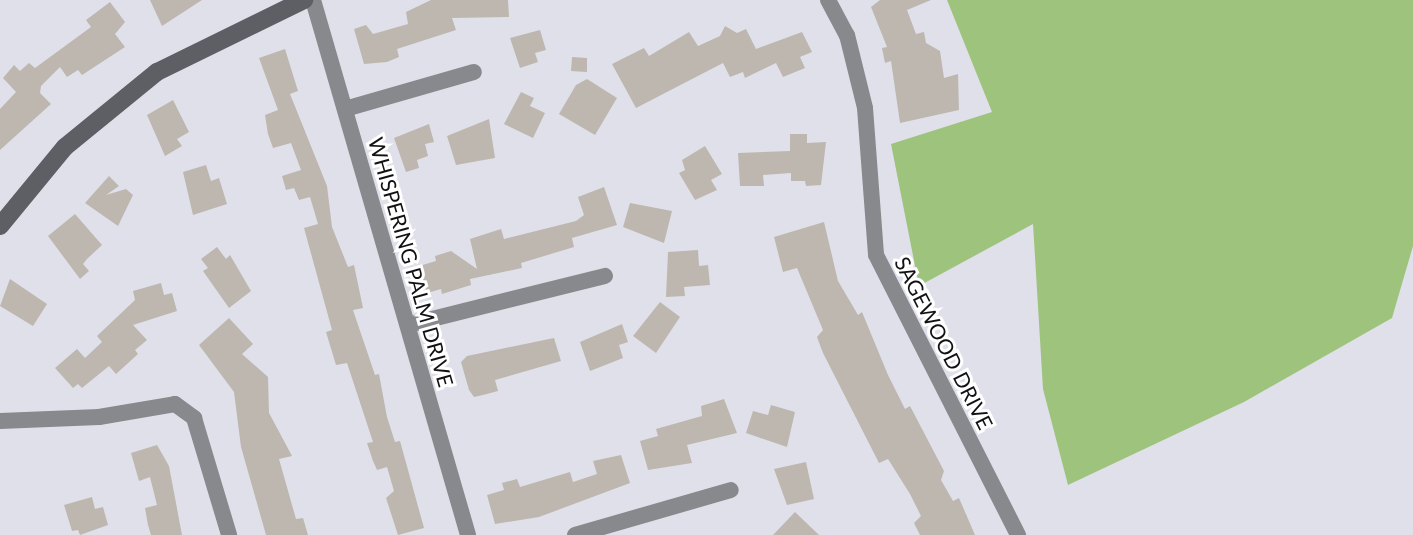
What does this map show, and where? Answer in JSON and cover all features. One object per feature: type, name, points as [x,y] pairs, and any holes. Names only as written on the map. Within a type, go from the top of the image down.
[{"type":"street","points":[[0,226],[65,147],[157,72],[304,0]]},
{"type":"street","name":"WHISPERING PALM DRIVE","points":[[313,0],[468,535]]},
{"type":"street","name":"SAGEWOOD DRIVE","points":[[828,0],[847,35],[865,108],[876,255],[1018,535]]},
{"type":"street","points":[[345,109],[474,72]]},
{"type":"street","points":[[408,326],[605,276]]},
{"type":"street","points":[[0,421],[99,416],[175,404],[194,418],[229,535]]},
{"type":"street","points":[[575,535],[731,490]]},
{"type":"green space","points":[[947,0],[1413,0],[1413,246],[1392,318],[1244,402],[1068,485],[1043,389],[1033,224],[919,286],[891,144],[992,112]]},
{"type":"building","points":[[150,0],[202,0],[162,26]]},
{"type":"building","points":[[431,0],[508,0],[509,17],[452,18],[456,30],[397,49],[399,57],[387,62],[364,64],[354,29],[366,25],[373,34],[408,24],[406,12]]},
{"type":"building","points":[[880,0],[931,0],[907,10],[916,34],[924,32],[926,43],[940,51],[944,78],[958,74],[959,110],[900,123],[891,61],[885,63],[882,48],[887,47],[871,7]]},
{"type":"building","points":[[110,2],[125,22],[115,34],[125,47],[82,75],[78,70],[67,77],[60,67],[41,86],[40,93],[51,104],[0,150],[0,109],[16,92],[3,78],[14,65],[20,71],[29,63],[35,68],[91,27],[86,20]]},
{"type":"building","points":[[725,26],[737,33],[746,29],[756,49],[802,32],[812,52],[800,57],[805,68],[783,77],[776,63],[745,78],[743,72],[730,77],[723,63],[636,108],[612,64],[644,48],[649,56],[689,32],[698,46],[720,36]]},
{"type":"building","points":[[540,30],[546,50],[535,53],[538,62],[520,68],[510,38]]},
{"type":"building","points":[[285,49],[298,91],[290,94],[327,186],[332,227],[348,267],[354,265],[363,308],[353,310],[375,375],[379,374],[387,417],[395,442],[400,441],[424,528],[398,535],[386,498],[394,491],[387,467],[377,470],[367,443],[373,442],[347,363],[336,365],[326,332],[332,330],[304,228],[318,224],[310,197],[299,200],[294,188],[286,190],[282,176],[301,170],[291,143],[273,148],[268,134],[265,115],[278,110],[259,58]]},
{"type":"building","points":[[572,57],[587,58],[587,72],[571,71]]},
{"type":"building","points":[[587,79],[617,98],[595,135],[559,114],[576,85]]},
{"type":"building","points":[[521,92],[534,98],[530,106],[545,113],[533,138],[504,124]]},
{"type":"building","points":[[173,100],[189,132],[177,139],[182,146],[165,156],[147,115]]},
{"type":"building","points":[[489,119],[495,158],[456,165],[447,136]]},
{"type":"building","points":[[429,124],[434,142],[425,144],[428,156],[417,160],[419,168],[406,172],[394,138]]},
{"type":"building","points":[[790,134],[807,134],[807,143],[826,142],[821,185],[806,186],[805,181],[791,181],[791,173],[763,175],[764,186],[740,186],[738,153],[790,151]]},
{"type":"building","points":[[705,146],[722,174],[711,180],[717,190],[695,200],[679,173],[685,170],[682,160]]},
{"type":"building","points":[[206,165],[211,181],[219,178],[227,204],[193,215],[183,172]]},
{"type":"building","points":[[109,176],[119,186],[106,195],[126,189],[133,195],[118,226],[85,203]]},
{"type":"building","points":[[604,187],[617,225],[572,238],[574,247],[521,263],[522,268],[470,279],[471,285],[442,294],[441,289],[427,293],[419,266],[436,261],[435,256],[451,251],[477,269],[470,239],[501,229],[504,239],[576,221],[584,215],[578,197]]},
{"type":"building","points":[[630,203],[672,211],[664,243],[623,227]]},
{"type":"building","points":[[75,214],[102,245],[83,264],[89,271],[80,279],[48,236]]},
{"type":"building","points":[[824,222],[838,281],[858,315],[862,312],[905,409],[910,406],[944,471],[941,480],[953,501],[959,498],[975,535],[920,535],[914,523],[921,516],[910,494],[888,459],[879,463],[823,353],[817,337],[823,330],[797,268],[783,272],[774,237]]},
{"type":"building","points":[[217,247],[226,259],[230,255],[251,291],[229,308],[203,271],[208,268],[201,259]]},
{"type":"building","points":[[698,250],[699,266],[708,265],[710,285],[684,287],[685,296],[666,297],[668,252]]},
{"type":"building","points":[[10,279],[47,304],[33,326],[0,306]]},
{"type":"building","points":[[161,283],[164,295],[172,293],[177,311],[133,325],[147,340],[135,350],[138,354],[116,374],[109,366],[82,388],[78,384],[73,388],[55,368],[77,349],[85,358],[102,342],[97,336],[135,300],[133,291]]},
{"type":"building","points":[[660,302],[680,317],[656,353],[633,336]]},
{"type":"building","points":[[229,318],[253,344],[242,354],[268,377],[269,413],[292,456],[279,459],[296,519],[303,518],[308,535],[266,535],[241,447],[234,392],[199,345]]},
{"type":"building","points":[[622,324],[628,342],[619,345],[623,358],[590,371],[580,342]]},
{"type":"building","points":[[554,338],[561,361],[495,380],[498,391],[474,397],[469,390],[461,362],[467,356]]},
{"type":"building","points":[[724,399],[737,433],[687,445],[692,463],[648,470],[640,441],[658,436],[656,429],[702,416],[701,406]]},
{"type":"building","points":[[771,405],[795,412],[787,447],[746,433],[753,411],[768,415]]},
{"type":"building","points":[[157,445],[169,466],[182,535],[151,535],[148,525],[145,508],[157,505],[150,477],[139,481],[131,453]]},
{"type":"building","points":[[621,455],[630,483],[539,517],[495,524],[487,495],[504,490],[502,483],[517,479],[520,487],[570,472],[573,482],[597,474],[593,461]]},
{"type":"building","points":[[806,462],[814,499],[787,505],[774,469]]},
{"type":"building","points":[[92,497],[95,509],[103,507],[108,525],[80,535],[78,530],[72,531],[64,505]]},
{"type":"building","points":[[795,512],[819,535],[773,535]]}]
